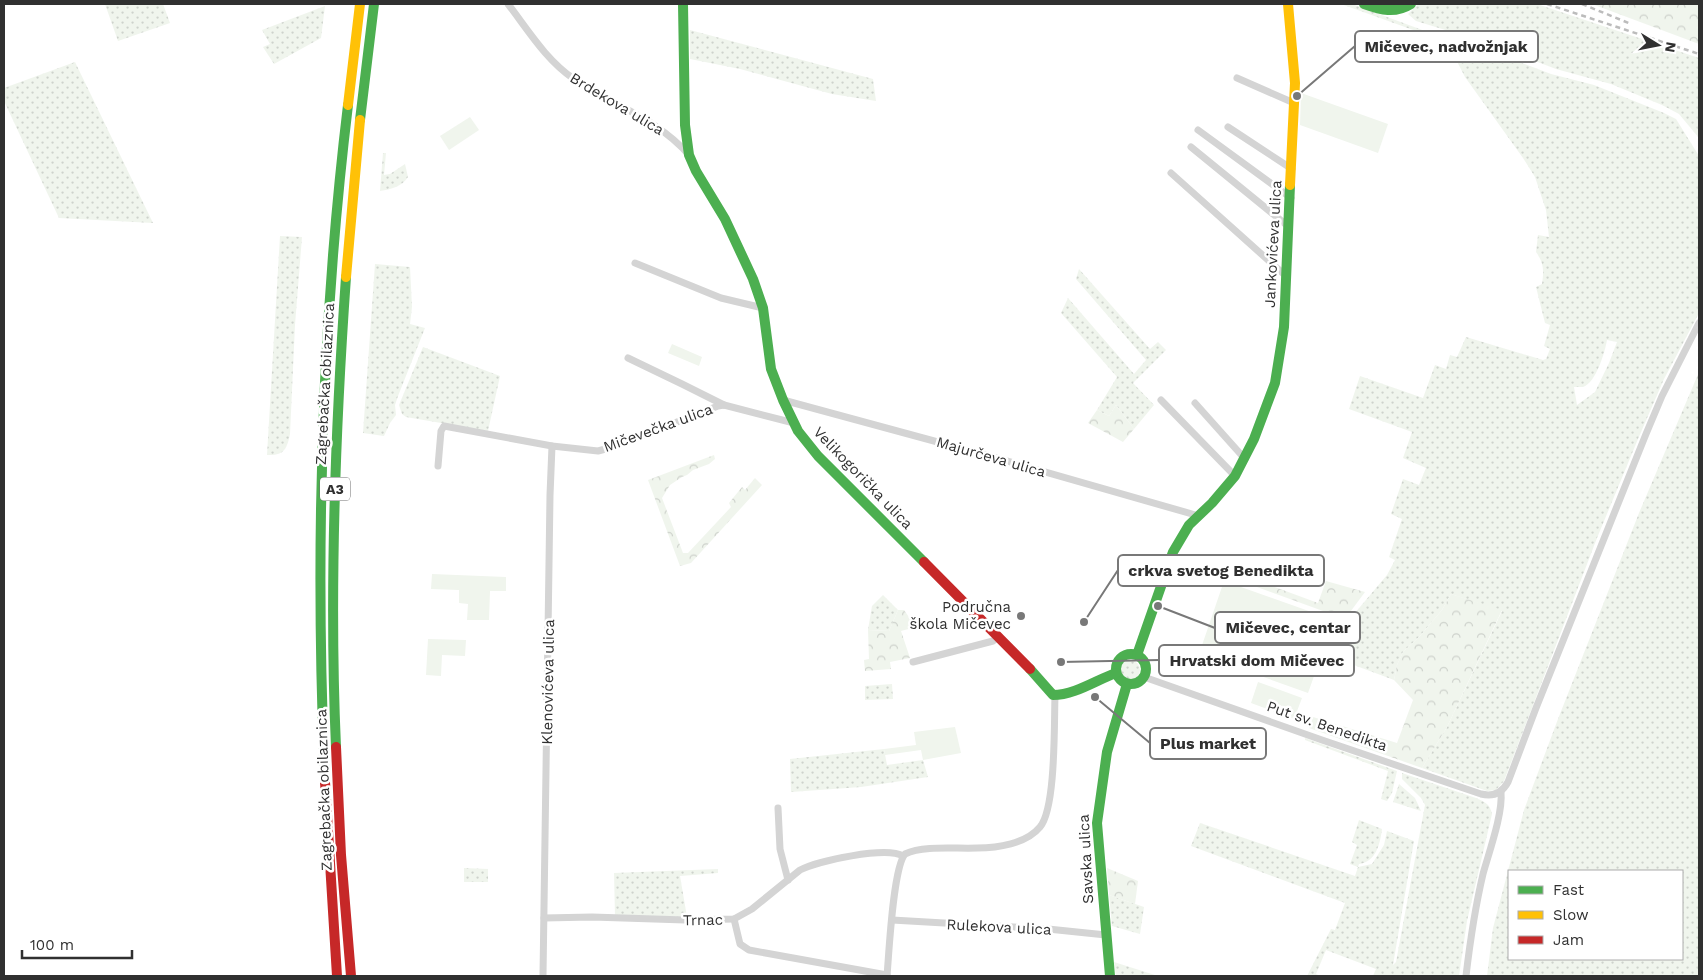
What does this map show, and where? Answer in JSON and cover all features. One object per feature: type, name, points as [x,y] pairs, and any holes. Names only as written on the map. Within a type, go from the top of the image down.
[{"type":"main road","name":"Zagrebačka obilaznica","points":[[337,976],[329,881],[323,759],[320,645],[322,474],[334,250],[344,138],[360,4]]},
{"type":"main road","name":"Zagrebačka obilaznica","points":[[351,976],[343,879],[337,757],[334,634],[335,475],[340,362],[348,250],[358,140],[374,4]]},
{"type":"main road","name":"Velikogorička ulica","points":[[683,4],[685,125],[690,156],[696,171],[724,219],[749,269],[763,308],[771,370],[794,424],[818,456],[999,636],[1040,679],[1050,694],[1055,696]]},
{"type":"main road","name":"Jankovićeva ulica","points":[[1137,655],[1173,552],[1181,537],[1235,476],[1245,458],[1275,382],[1284,327],[1295,83],[1288,4]]},
{"type":"main road","points":[[1364,4],[1392,12],[1401,11],[1411,4]]},
{"type":"main road","points":[[1128,654],[1137,655],[1142,658],[1146,665],[1144,677],[1136,684],[1127,684],[1116,673],[1117,664],[1120,659],[1128,654]]},
{"type":"main road","points":[[1055,696],[1067,694],[1104,676],[1116,673]]},
{"type":"main road","name":"Savska ulica","points":[[1110,976],[1098,847],[1098,810],[1107,752],[1127,684]]},
{"type":"street","name":"Brdekova ulica","points":[[508,4],[560,69],[587,88],[663,130],[690,156]]},
{"type":"street","points":[[1236,78],[1294,103]]},
{"type":"street","points":[[1228,127],[1292,169]]},
{"type":"street","points":[[1198,130],[1291,198]]},
{"type":"street","points":[[1191,147],[1289,227]]},
{"type":"street","points":[[1171,173],[1287,277]]},
{"type":"street","points":[[635,263],[721,298],[763,308]]},
{"type":"street","points":[[1466,976],[1471,935],[1481,885],[1501,806],[1501,792],[1508,782],[1662,396],[1699,323]]},
{"type":"street","points":[[628,358],[724,405]]},
{"type":"street","name":"Majurčeva ulica","points":[[783,400],[1199,516]]},
{"type":"street","points":[[1161,400],[1235,476]]},
{"type":"street","points":[[1194,403],[1245,458]]},
{"type":"street","name":"Mičevečka ulica","points":[[438,466],[441,431],[444,426],[552,446],[598,451],[606,450],[709,409],[724,405],[794,424]]},
{"type":"street","name":"Klenovićeva ulica","points":[[543,976],[552,446]]},
{"type":"street","points":[[913,662],[993,641],[999,636]]},
{"type":"street","name":"Put sv. Benedikta","points":[[1144,677],[1481,794],[1492,795],[1501,792]]},
{"type":"street","points":[[734,919],[740,944],[749,950],[887,976],[899,865],[903,856],[908,852],[929,849],[978,848],[1004,845],[1023,839],[1039,829],[1047,815],[1049,803],[1055,696]]},
{"type":"street","points":[[778,808],[780,849],[788,880]]},
{"type":"street","name":"Trnac","points":[[544,918],[734,919],[752,909],[807,866],[829,860],[868,854],[892,853],[903,856]]},
{"type":"street","name":"Rulekova ulica","points":[[892,920],[1048,929],[1106,935]]},
{"type":"green space","points":[[105,4],[163,4],[170,23],[118,41]]},
{"type":"green space","points":[[1341,4],[1352,4],[1425,31],[1444,35],[1488,50],[1551,74],[1594,85],[1664,113],[1676,119],[1699,156],[1699,313],[1664,379],[1638,439],[1597,538],[1504,781],[1496,790],[1487,791],[1422,768],[1447,727],[1502,611],[1451,594],[1442,610],[1420,636],[1403,652],[1397,665],[1394,680],[1335,658],[1349,620],[1387,575],[1395,560],[1389,557],[1402,519],[1391,514],[1403,479],[1419,485],[1426,468],[1403,458],[1412,432],[1349,409],[1360,376],[1423,398],[1435,365],[1446,369],[1450,355],[1457,357],[1466,337],[1543,360],[1546,359],[1550,349],[1544,346],[1550,325],[1545,323],[1536,287],[1542,284],[1543,275],[1543,267],[1536,252],[1538,235],[1549,237],[1546,210],[1535,177],[1465,77],[1449,46],[1441,40]],"holes":[[[1607,340],[1617,342],[1595,392],[1577,405],[1574,387],[1583,387],[1592,380],[1602,359]]]},
{"type":"green space","points":[[1418,4],[1537,4],[1699,58],[1699,138],[1679,114],[1662,105],[1611,84],[1556,69],[1488,43],[1416,21],[1408,14]]},
{"type":"green space","points":[[1592,4],[1699,4],[1699,44]]},
{"type":"green space","points":[[325,6],[321,38],[274,64],[263,47],[270,44],[262,30]]},
{"type":"green space","points":[[690,30],[873,79],[876,101],[832,94],[740,69],[690,59]]},
{"type":"green space","points":[[75,62],[153,223],[59,218],[4,101],[4,88]]},
{"type":"green space","points":[[1301,93],[1388,124],[1378,153],[1300,125]]},
{"type":"green space","points":[[470,117],[479,130],[449,150],[440,136]]},
{"type":"green space","points":[[383,153],[386,153],[384,175],[390,174],[405,164],[408,177],[396,187],[380,191]]},
{"type":"green space","points":[[280,236],[302,237],[295,325],[290,434],[288,444],[281,453],[267,455]]},
{"type":"green space","points":[[375,264],[410,267],[412,307],[410,324],[425,328],[395,405],[396,415],[384,436],[363,433]]},
{"type":"green space","points":[[1079,269],[1150,349],[1158,342],[1166,350],[1133,383],[1154,405],[1134,429],[1116,405],[1109,416],[1097,410],[1117,377],[1061,313],[1068,298],[1134,374],[1146,360],[1076,279]]},
{"type":"green space","points":[[672,344],[702,357],[699,366],[668,353]]},
{"type":"green space","points":[[423,347],[500,376],[488,431],[406,417],[402,414],[399,405]]},
{"type":"green space","points":[[1699,372],[1699,976],[1487,976],[1493,928],[1508,871],[1508,960],[1683,960],[1683,870],[1508,870],[1524,810],[1639,513]]},
{"type":"green space","points":[[1116,405],[1134,429],[1123,442],[1088,423],[1097,410],[1109,416]]},
{"type":"green space","points":[[714,455],[715,459],[709,464],[693,470],[670,485],[662,498],[683,553],[688,553],[731,507],[729,503],[742,487],[745,490],[755,478],[762,485],[691,563],[680,566],[648,480]]},
{"type":"green space","points":[[1229,570],[1318,603],[1326,581],[1365,592],[1345,619],[1227,576]]},
{"type":"green space","points":[[432,574],[506,577],[506,591],[490,591],[489,620],[467,620],[468,604],[459,603],[459,590],[431,589]]},
{"type":"green space","points":[[1224,581],[1334,620],[1308,693],[1199,654]]},
{"type":"green space","points":[[1451,594],[1502,610],[1447,727],[1422,768],[1309,728],[1313,717],[1397,743],[1413,700],[1394,680],[1397,665],[1403,652],[1420,636],[1442,610]]},
{"type":"green space","points":[[883,595],[898,610],[889,631],[868,630],[872,606]]},
{"type":"green space","points":[[898,610],[904,610],[916,627],[901,631],[910,658],[890,662],[891,669],[865,671],[864,660],[869,659],[868,630],[889,631]]},
{"type":"green space","points":[[428,639],[466,640],[465,656],[442,655],[441,676],[426,675]]},
{"type":"green space","points":[[1126,660],[1134,660],[1140,666],[1140,674],[1134,680],[1126,680],[1120,674],[1120,666]]},
{"type":"green space","points":[[1258,682],[1302,698],[1294,719],[1251,703]]},
{"type":"green space","points":[[892,684],[893,699],[865,700],[865,686]]},
{"type":"green space","points":[[955,727],[961,753],[923,760],[921,750],[885,755],[884,749],[916,745],[914,732]]},
{"type":"green space","points":[[1305,738],[1397,771],[1392,793],[1387,801],[1381,799],[1388,771],[1305,740]]},
{"type":"green space","points":[[884,749],[887,765],[923,760],[928,777],[861,787],[791,792],[790,759]]},
{"type":"green space","points":[[1402,773],[1476,798],[1488,806],[1492,814],[1467,921],[1459,976],[1373,976],[1376,969],[1326,950],[1316,974],[1320,976],[1307,976],[1331,929],[1335,930],[1345,903],[1191,846],[1200,823],[1355,876],[1358,867],[1372,864],[1384,845],[1387,831],[1414,841],[1393,965],[1396,962],[1425,805],[1421,798],[1402,779]]},
{"type":"green space","points":[[1399,784],[1415,798],[1421,811],[1393,802]]},
{"type":"green space","points":[[1359,820],[1382,829],[1380,841],[1373,856],[1365,863],[1359,864],[1358,867],[1350,864],[1357,845],[1352,842]]},
{"type":"green space","points":[[464,868],[488,869],[488,882],[464,882]]},
{"type":"green space","points":[[1107,868],[1138,881],[1135,904],[1109,895]]},
{"type":"green space","points":[[718,869],[718,873],[680,876],[687,917],[615,916],[614,873]]},
{"type":"green space","points":[[1109,895],[1144,907],[1140,934],[1112,926]]},
{"type":"green space","points":[[1114,962],[1158,976],[1116,976]]},
{"type":"railway","points":[[1547,4],[1699,54]]},
{"type":"railway","points":[[1582,4],[1631,24]]},
{"type":"traffic: fast","points":[[360,120],[374,4]]},
{"type":"traffic: fast","points":[[683,4],[685,125],[689,155],[696,171],[725,219],[753,279],[763,308],[771,369],[783,400],[798,431],[818,456],[924,562]]},
{"type":"traffic: fast","points":[[1364,4],[1388,10],[1399,9],[1411,4]]},
{"type":"traffic: fast","points":[[325,782],[321,613],[323,443],[326,358],[332,274],[348,105]]},
{"type":"traffic: fast","points":[[1137,655],[1173,552],[1189,525],[1212,503],[1235,476],[1254,439],[1275,383],[1284,327],[1290,185]]},
{"type":"traffic: fast","points":[[336,747],[333,630],[334,512],[346,277]]},
{"type":"traffic: fast","points":[[1131,654],[1142,658],[1146,669],[1142,680],[1131,684],[1120,680],[1116,669],[1120,658],[1131,654]]},
{"type":"traffic: fast","points":[[1030,669],[1053,695],[1069,693],[1116,673]]},
{"type":"traffic: fast","points":[[1110,976],[1097,823],[1107,752],[1127,684]]},
{"type":"traffic: slow","points":[[348,105],[360,4]]},
{"type":"traffic: slow","points":[[1288,4],[1295,83],[1290,185]]},
{"type":"traffic: slow","points":[[346,277],[360,120]]},
{"type":"traffic: jam","points":[[924,562],[1030,669]]},
{"type":"traffic: jam","points":[[336,747],[341,855],[351,976]]},
{"type":"traffic: jam","points":[[325,782],[337,976]]},
{"type":"place","name":"Mičevec, nadvožnjak","points":[[1297,96]]},
{"type":"place","name":"Mičevec, centar","points":[[1158,606]]},
{"type":"place","name":"Područna škola Mičevec","points":[[1021,616]]},
{"type":"place","name":"crkva svetog Benedikta","points":[[1084,622]]},
{"type":"place","name":"Hrvatski dom Mičevec","points":[[1061,662]]},
{"type":"place","name":"Plus market","points":[[1095,697]]}]
